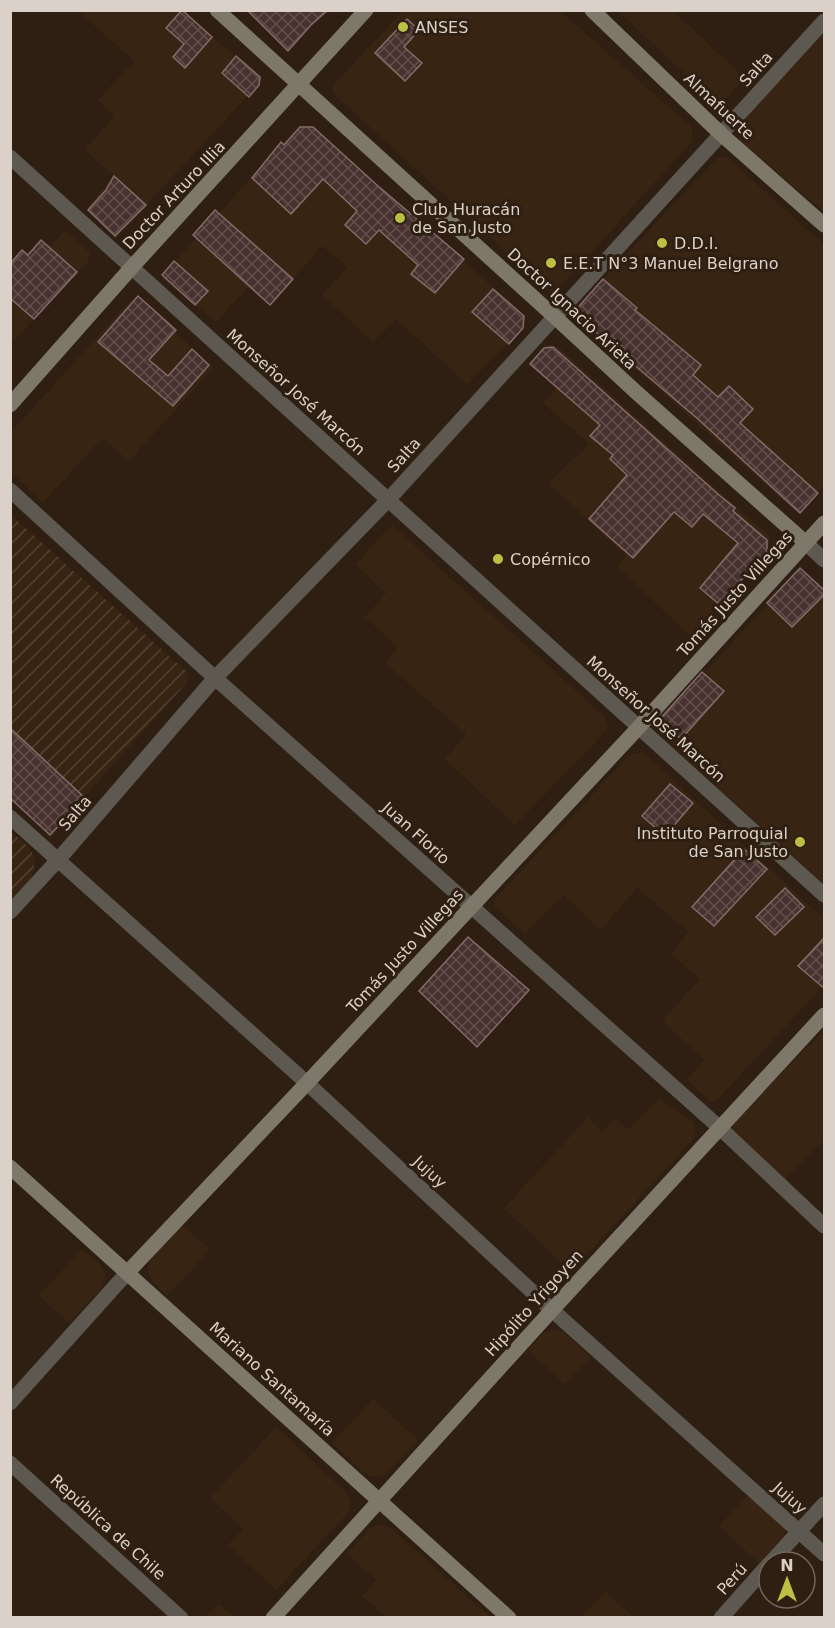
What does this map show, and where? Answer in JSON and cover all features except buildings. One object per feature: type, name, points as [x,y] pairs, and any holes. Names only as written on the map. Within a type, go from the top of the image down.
[{"type":"street","name":"Doctor Ignacio Arieta","points":[[218,10],[636,392],[825,560]]},
{"type":"street","name":"Doctor Arturo Illia","points":[[10,405],[366,10]]},
{"type":"street","name":"Almafuerte","points":[[592,10],[721,134],[825,225]]},
{"type":"street","name":"Salta","points":[[10,912],[58,860],[215,678],[387,500],[825,21]]},
{"type":"street","name":"Monseñor José Marcón","points":[[10,157],[825,895]]},
{"type":"street","name":"Juan Florio","points":[[10,490],[215,678],[720,1128],[825,1226]]},
{"type":"street","name":"Tomás Justo Villegas","points":[[10,1403],[127,1274],[639,727],[825,523]]},
{"type":"street","name":"Jujuy","points":[[10,817],[307,1083],[552,1310],[825,1554]]},
{"type":"street","name":"Hipólito Yrigoyen","points":[[273,1617],[552,1310],[825,1015]]},
{"type":"street","name":"Mariano Santamaría","points":[[10,1167],[509,1617]]},
{"type":"street","name":"República de Chile","points":[[10,1463],[181,1617]]},
{"type":"street","name":"Perú","points":[[782,1550],[825,1504]]},
{"type":"street","name":"Perú","points":[[721,1617],[757,1577]]},
{"type":"shaded area","points":[[78,11],[185,11],[257,77],[258,85],[118,235],[86,210],[113,176],[85,149],[114,116],[98,100],[134,61]]},
{"type":"shaded area","points":[[403,11],[560,11],[692,127],[692,141],[553,295],[333,93],[333,85]]},
{"type":"shaded area","points":[[617,11],[673,11],[745,78],[725,100],[714,100]]},
{"type":"shaded area","points":[[824,30],[824,212],[740,141],[737,133],[741,120]]},
{"type":"shaded area","points":[[299,125],[311,126],[522,313],[525,327],[467,384],[396,319],[373,342],[322,295],[347,267],[322,246],[270,305],[249,286],[216,322],[163,279],[165,273]]},
{"type":"shaded area","points":[[718,157],[727,157],[824,245],[824,485],[804,507],[794,510],[572,312]]},
{"type":"shaded area","points":[[66,230],[90,253],[88,262],[11,343],[11,264],[28,255],[41,240],[50,247]]},
{"type":"shaded area","points":[[131,300],[142,301],[213,368],[129,461],[102,438],[43,503],[11,472],[10,433]]},
{"type":"shaded area","points":[[546,345],[557,346],[769,536],[769,549],[690,636],[617,566],[626,556],[549,483],[589,444],[543,403],[557,388],[530,364]]},
{"type":"shaded area","points":[[11,515],[188,673],[187,682],[51,832],[11,796]]},
{"type":"shaded area","points":[[393,526],[605,717],[609,728],[515,825],[445,759],[466,734],[385,663],[398,648],[365,617],[386,593],[355,565],[388,528]]},
{"type":"shaded area","points":[[801,568],[824,588],[824,884],[658,733],[656,725]]},
{"type":"shaded area","points":[[643,752],[824,919],[824,985],[718,1099],[711,1102],[687,1080],[704,1060],[662,1020],[700,979],[671,954],[689,932],[637,888],[601,930],[563,895],[525,934],[495,906],[494,900],[629,755]]},
{"type":"shaded area","points":[[11,832],[28,846],[34,857],[34,870],[30,880],[11,898]]},
{"type":"shaded area","points":[[824,1030],[824,1140],[785,1180],[734,1136],[733,1122]]},
{"type":"shaded area","points":[[659,1099],[693,1122],[696,1131],[694,1138],[571,1272],[504,1208],[588,1117],[602,1131],[615,1118],[628,1130]]},
{"type":"shaded area","points":[[181,1224],[210,1250],[167,1296],[148,1274],[148,1265],[150,1256]]},
{"type":"shaded area","points":[[82,1249],[101,1266],[106,1277],[102,1287],[69,1323],[39,1296]]},
{"type":"shaded area","points":[[555,1329],[562,1331],[591,1357],[565,1384],[528,1350],[543,1333]]},
{"type":"shaded area","points":[[373,1399],[418,1440],[387,1474],[380,1477],[363,1472],[332,1443]]},
{"type":"shaded area","points":[[276,1427],[346,1492],[351,1503],[348,1513],[276,1590],[228,1545],[243,1529],[210,1498]]},
{"type":"shaded area","points":[[749,1494],[786,1529],[784,1536],[771,1550],[757,1550],[757,1561],[719,1526]]},
{"type":"shaded area","points":[[381,1524],[391,1528],[490,1617],[386,1617],[362,1596],[376,1580],[347,1554],[370,1528]]},
{"type":"shaded area","points":[[606,1592],[633,1617],[580,1617]]},
{"type":"shaded area","points":[[219,1604],[234,1617],[206,1617]]},
{"type":"place","name":"ANSES","points":[[403,27]]},
{"type":"place","name":"Club Huracán de San Justo","points":[[400,218]]},
{"type":"place","name":"D.D.I.","points":[[662,243]]},
{"type":"place","name":"E.E.T N°3 Manuel Belgrano","points":[[551,263]]},
{"type":"place","name":"Copérnico","points":[[498,559]]},
{"type":"place","name":"Instituto Parroquial de San Justo","points":[[800,842]]}]
